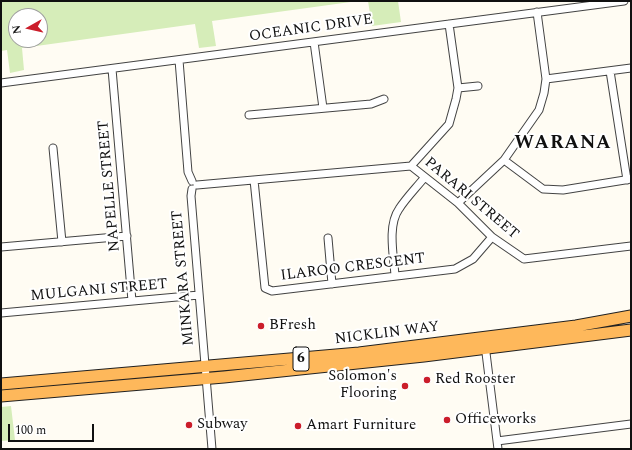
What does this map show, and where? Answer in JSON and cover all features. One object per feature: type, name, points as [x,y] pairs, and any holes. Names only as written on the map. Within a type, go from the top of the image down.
[{"type":"highway","name":"NICKLIN WAY","points":[[1,384],[359,353],[576,326],[631,316]]},
{"type":"highway","name":"NICKLIN WAY","points":[[1,396],[206,378],[485,349],[631,330]]},
{"type":"street","name":"OCEANIC DRIVE","points":[[1,83],[624,1]]},
{"type":"street","points":[[458,203],[504,160],[539,110],[546,79],[537,12]]},
{"type":"street","points":[[411,166],[449,124],[458,88],[449,24]]},
{"type":"street","points":[[314,42],[323,108]]},
{"type":"street","name":"MINKARA STREET","points":[[179,60],[188,172],[194,185],[191,196],[212,449]]},
{"type":"street","points":[[546,79],[631,68]]},
{"type":"street","name":"NAPELLE STREET","points":[[112,69],[132,301]]},
{"type":"street","points":[[504,160],[543,189],[563,190],[629,180],[610,71]]},
{"type":"street","points":[[458,88],[478,86]]},
{"type":"street","points":[[250,115],[371,104],[384,99]]},
{"type":"street","points":[[53,148],[62,242]]},
{"type":"street","name":"PARARI STREET","points":[[194,185],[411,166],[424,178],[458,203],[492,236],[524,259],[631,246]]},
{"type":"street","points":[[395,276],[392,231],[394,220],[398,210],[424,178]]},
{"type":"street","name":"ILAROO CRESCENT","points":[[254,180],[265,288],[272,291],[456,269],[473,259],[492,236]]},
{"type":"street","points":[[1,247],[127,236]]},
{"type":"street","points":[[328,238],[332,284]]},
{"type":"street","name":"MULGANI STREET","points":[[1,313],[199,295]]},
{"type":"street","points":[[484,337],[498,449]]},
{"type":"street","points":[[497,441],[631,424]]},
{"type":"green space","points":[[1,1],[358,1],[212,21],[216,46],[199,48],[195,24],[48,44],[48,8],[8,8],[8,48],[22,48],[24,70],[10,73],[7,50],[1,51]]},
{"type":"green space","points":[[368,1],[398,1],[401,22],[372,26]]},
{"type":"green space","points":[[11,406],[15,440],[1,441],[1,407]]},
{"type":"place","name":"BFresh","points":[[261,326]]},
{"type":"place","name":"Red Rooster","points":[[427,380]]},
{"type":"place","name":"Solomon's Flooring","points":[[405,386]]},
{"type":"place","name":"Officeworks","points":[[447,420]]},
{"type":"place","name":"Subway","points":[[189,425]]},
{"type":"place","name":"Amart Furniture","points":[[298,426]]},
{"type":"district","name":"WARANA","points":[[563,144]]}]
